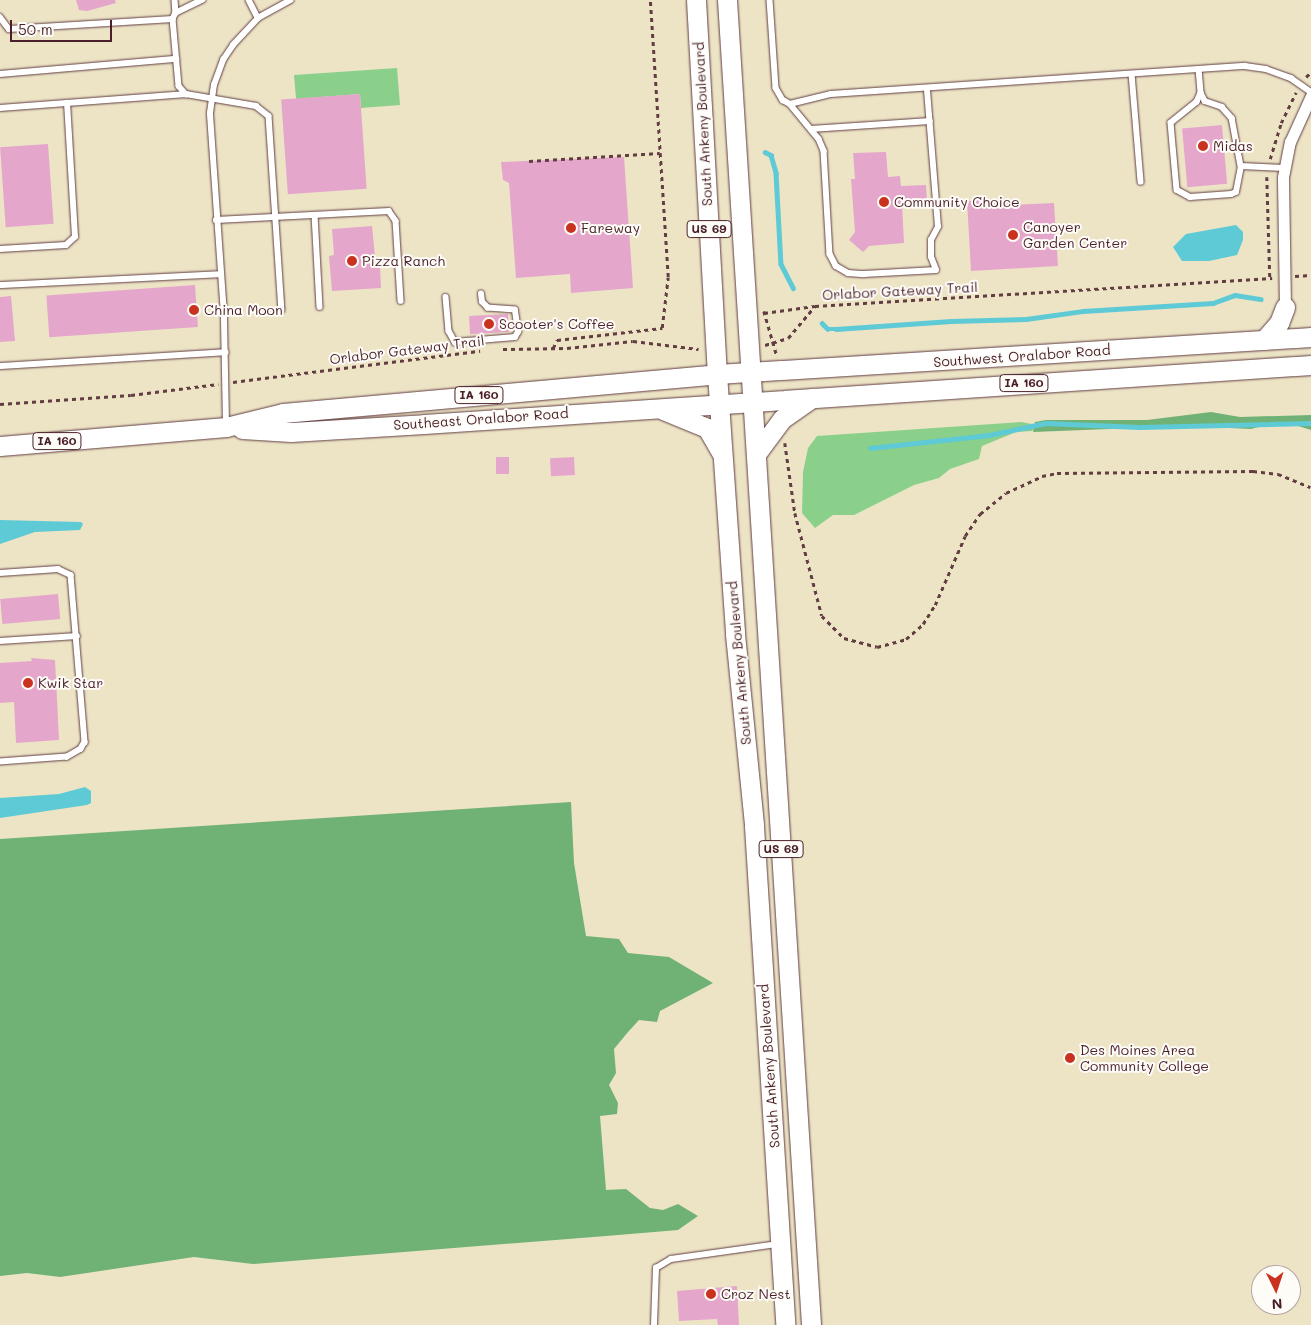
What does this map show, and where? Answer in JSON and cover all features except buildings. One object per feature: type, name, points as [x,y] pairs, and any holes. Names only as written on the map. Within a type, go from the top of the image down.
[{"type":"main road","name":"South Ankeny Boulevard","points":[[696,0],[716,349],[734,373],[736,402],[756,454],[811,1325]]},
{"type":"main road","name":"South Ankeny Boulevard","points":[[727,0],[747,346],[734,373],[736,402],[723,458],[735,634],[754,826],[785,1325]]},
{"type":"main road","points":[[1286,308],[1299,327],[1311,336]]},
{"type":"main road","points":[[1264,340],[1280,323],[1286,308]]},
{"type":"main road","name":"Southwest Oralabor Road","points":[[734,373],[1311,336]]},
{"type":"main road","name":"Southwest Oralabor Road","points":[[736,402],[1311,365]]},
{"type":"main road","name":"Southeast Oralabor Road","points":[[0,446],[226,427],[283,413],[734,373]]},
{"type":"main road","points":[[756,454],[782,419],[814,398]]},
{"type":"main road","name":"Southeast Oralabor Road","points":[[226,427],[291,432],[736,402]]},
{"type":"main road","points":[[650,407],[685,416],[707,428],[723,458]]},
{"type":"main road","points":[[777,1193],[802,1192]]},
{"type":"street","points":[[1286,308],[1284,278],[1284,168],[1294,133],[1311,96]]},
{"type":"lane","points":[[175,0],[176,59],[179,86],[186,94]]},
{"type":"lane","points":[[0,30],[175,16],[203,0]]},
{"type":"lane","points":[[249,0],[258,18]]},
{"type":"lane","points":[[226,427],[226,352],[210,114],[212,98],[223,60],[258,18],[290,0]]},
{"type":"lane","points":[[770,0],[776,88],[783,100],[790,104],[811,128],[824,151],[830,254],[836,266],[848,272],[864,274],[936,270],[931,257],[932,240],[938,227],[927,89]]},
{"type":"lane","points":[[0,17],[8,29]]},
{"type":"lane","points":[[0,74],[176,59]]},
{"type":"lane","points":[[790,104],[823,95],[1245,66],[1266,69],[1291,78],[1311,92]]},
{"type":"lane","points":[[1198,69],[1201,93],[1205,101],[1229,111],[1241,166],[1236,192],[1231,194],[1190,196],[1177,190],[1171,123],[1196,102],[1201,93]]},
{"type":"lane","points":[[1132,74],[1141,182]]},
{"type":"lane","points":[[0,108],[186,94],[256,106],[269,116],[282,310]]},
{"type":"lane","points":[[0,249],[66,245],[75,237],[67,103]]},
{"type":"lane","points":[[811,128],[930,121]]},
{"type":"lane","points":[[1241,166],[1284,168]]},
{"type":"lane","points":[[216,220],[389,211],[394,215],[401,301]]},
{"type":"lane","points":[[315,215],[320,307]]},
{"type":"lane","points":[[0,285],[221,274]]},
{"type":"lane","points":[[446,297],[448,330],[455,342],[515,337],[518,332],[515,310],[488,308],[482,302],[481,294]]},
{"type":"lane","points":[[0,366],[226,352]]},
{"type":"lane","points":[[0,573],[58,569],[70,574],[84,728],[81,749],[67,757],[0,762]]},
{"type":"lane","points":[[0,641],[77,636]]},
{"type":"lane","points":[[654,1325],[656,1268],[671,1259],[780,1243]]},
{"type":"path","points":[[553,348],[557,340],[662,328],[668,277],[650,0]]},
{"type":"path","points":[[529,160],[660,153]]},
{"type":"path","name":"Orlabor Gateway Trail","points":[[776,344],[788,338],[816,306],[1311,275]]},
{"type":"path","points":[[763,304],[764,313],[776,344],[779,371]]},
{"type":"path","points":[[764,313],[816,306]]},
{"type":"path","name":"Orlabor Gateway Trail","points":[[501,349],[553,348],[633,341],[716,349]]},
{"type":"path","points":[[747,346],[776,344]]},
{"type":"path","name":"Orlabor Gateway Trail","points":[[0,404],[131,395],[486,350]]},
{"type":"path","points":[[782,419],[795,513],[817,605],[828,624],[844,638],[870,646],[888,646],[916,631],[935,605],[961,544],[980,514],[1011,490],[1042,476],[1057,472],[1253,471],[1287,477],[1311,488]]},
{"type":"green space","points":[[397,68],[400,105],[361,108],[360,94],[296,99],[294,75]]},
{"type":"green space","points":[[1211,412],[1240,417],[1311,415],[1311,430],[1298,426],[1266,425],[1251,429],[1186,426],[1033,432],[1035,422],[1046,420],[1147,420]]},
{"type":"green space","points":[[1021,422],[1037,425],[1032,431],[1016,432],[982,446],[979,459],[950,469],[939,478],[914,485],[854,515],[833,515],[815,528],[802,513],[803,472],[808,448],[817,436]]},
{"type":"green space","points":[[571,802],[574,863],[586,936],[619,939],[628,953],[669,957],[713,983],[660,1011],[657,1022],[639,1020],[628,1032],[614,1049],[616,1073],[609,1085],[618,1103],[617,1114],[600,1116],[606,1190],[626,1189],[650,1208],[663,1210],[678,1204],[698,1216],[678,1230],[253,1264],[194,1257],[60,1277],[27,1273],[0,1276],[0,839]]},
{"type":"water","points":[[1236,225],[1243,232],[1243,240],[1237,255],[1209,261],[1182,261],[1173,247],[1186,234]]},
{"type":"water","points":[[0,520],[81,522],[83,524],[80,530],[35,532],[0,544]]},
{"type":"water","points":[[85,787],[91,791],[91,803],[87,805],[0,818],[0,798],[59,794]]},
{"type":"waterway","points":[[765,152],[771,155],[776,173],[781,264],[793,288]]},
{"type":"waterway","points":[[822,323],[828,329],[836,329],[951,321],[1026,319],[1083,311],[1213,303],[1235,295],[1261,299]]},
{"type":"waterway","points":[[870,448],[989,435],[1046,423],[1139,427],[1311,423]]},
{"type":"place","name":"Midas","points":[[1203,146]]},
{"type":"place","name":"Community Choice","points":[[884,202]]},
{"type":"place","name":"Fareway","points":[[571,228]]},
{"type":"place","name":"Canoyer Garden Center","points":[[1013,235]]},
{"type":"place","name":"Pizza Ranch","points":[[352,261]]},
{"type":"place","name":"China Moon","points":[[194,310]]},
{"type":"place","name":"Scooter's Coffee","points":[[489,324]]},
{"type":"place","name":"Kwik Star","points":[[28,683]]},
{"type":"place","name":"Des Moines Area Community College","points":[[1070,1058]]},
{"type":"place","name":"Croz Nest","points":[[711,1294]]}]
